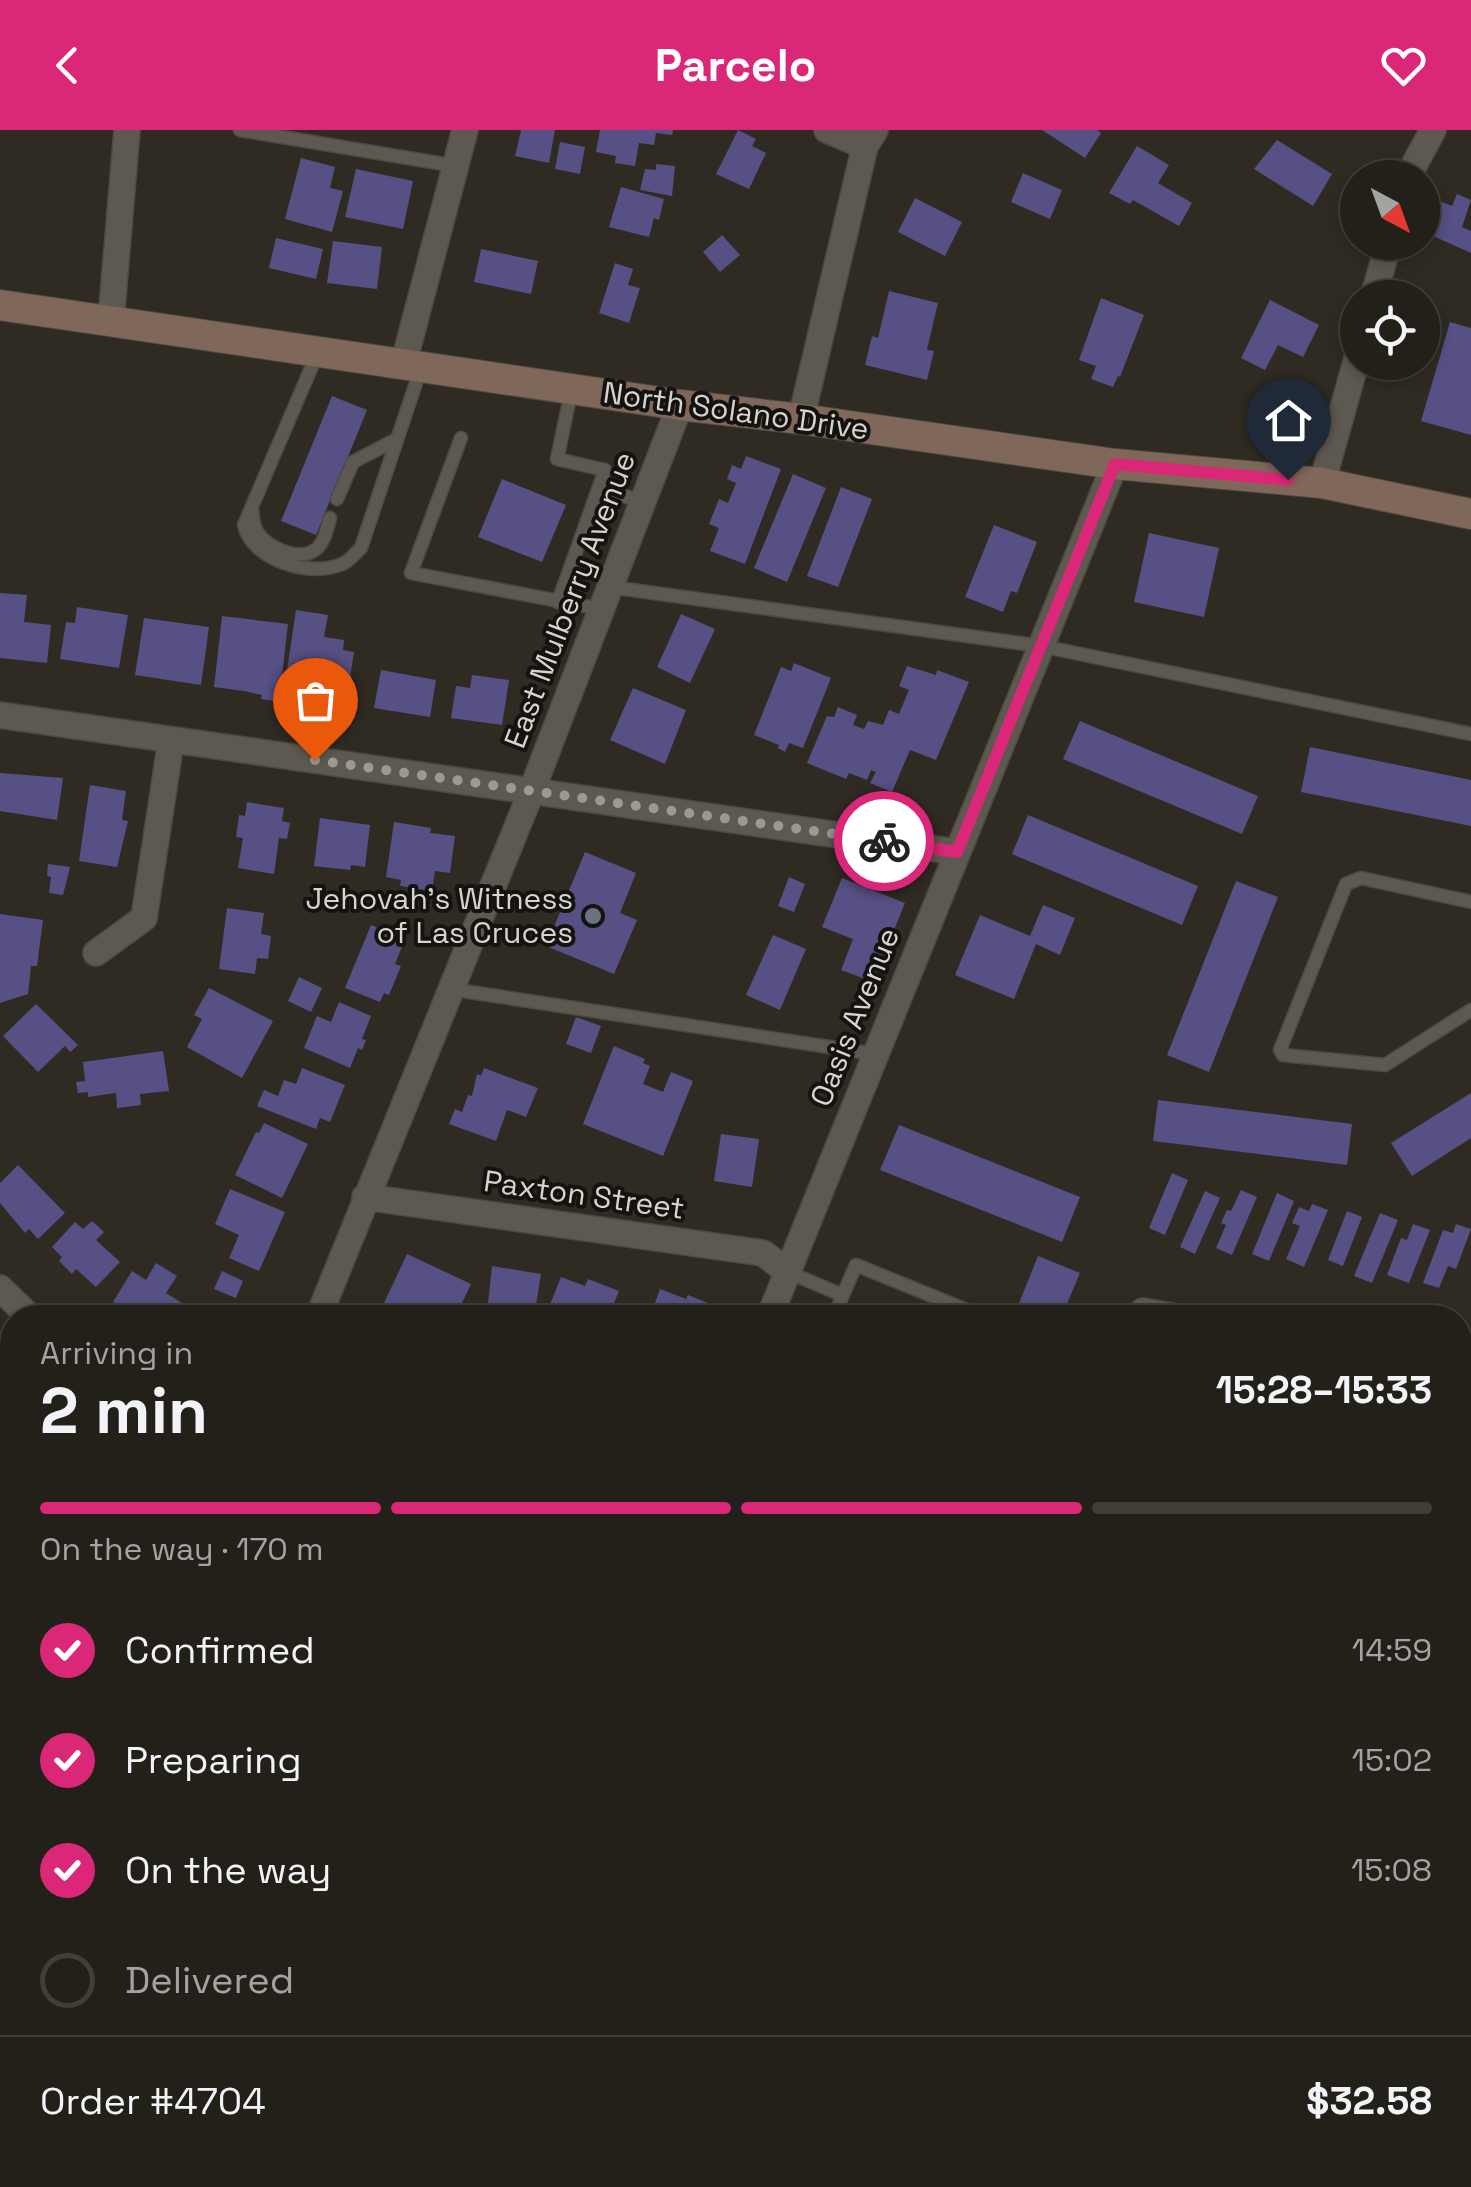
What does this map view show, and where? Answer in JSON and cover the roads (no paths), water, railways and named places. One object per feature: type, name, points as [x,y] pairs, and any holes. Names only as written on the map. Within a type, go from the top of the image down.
[{"type":"main road","name":"North Solano Drive","points":[[0,305],[680,405],[1115,464],[1322,483],[1471,514]]},
{"type":"street","points":[[112,320],[126,130]]},
{"type":"street","points":[[413,364],[466,130]]},
{"type":"street","points":[[801,419],[870,138],[827,130]]},
{"type":"street","points":[[1416,160],[1433,130]]},
{"type":"street","points":[[1322,483],[1351,380]]},
{"type":"street","name":"East Mulberry Avenue","points":[[323,1305],[532,790],[680,405]]},
{"type":"street","name":"Oasis Avenue","points":[[774,1305],[1115,464]]},
{"type":"street","points":[[0,716],[957,852]]},
{"type":"street","points":[[96,953],[144,918],[170,741]]},
{"type":"street","name":"Paxton Street","points":[[364,1197],[763,1253],[788,1272]]},
{"type":"lane","points":[[240,130],[456,166]]},
{"type":"lane","points":[[319,350],[244,525],[246,536],[272,557],[300,567],[343,564],[361,548],[395,440],[413,364]]},
{"type":"lane","points":[[558,602],[605,470],[557,459],[572,388]]},
{"type":"lane","points":[[461,438],[411,573],[558,602],[606,598],[1041,646],[1471,734]]},
{"type":"lane","points":[[338,499],[353,462],[395,440]]},
{"type":"lane","points":[[599,488],[642,502]]},
{"type":"lane","points":[[252,506],[254,526],[260,537],[277,549],[296,554],[316,549],[330,518]]},
{"type":"lane","points":[[1471,902],[1361,878],[1346,884],[1280,1050],[1283,1055],[1386,1065],[1471,1010]]},
{"type":"lane","points":[[450,989],[874,1054]]},
{"type":"lane","points":[[838,1305],[856,1265],[956,1305]]},
{"type":"lane","points":[[788,1272],[842,1295]]},
{"type":"place","name":"Jehovah's Witness of Las Cruces","points":[[593,916]]}]
